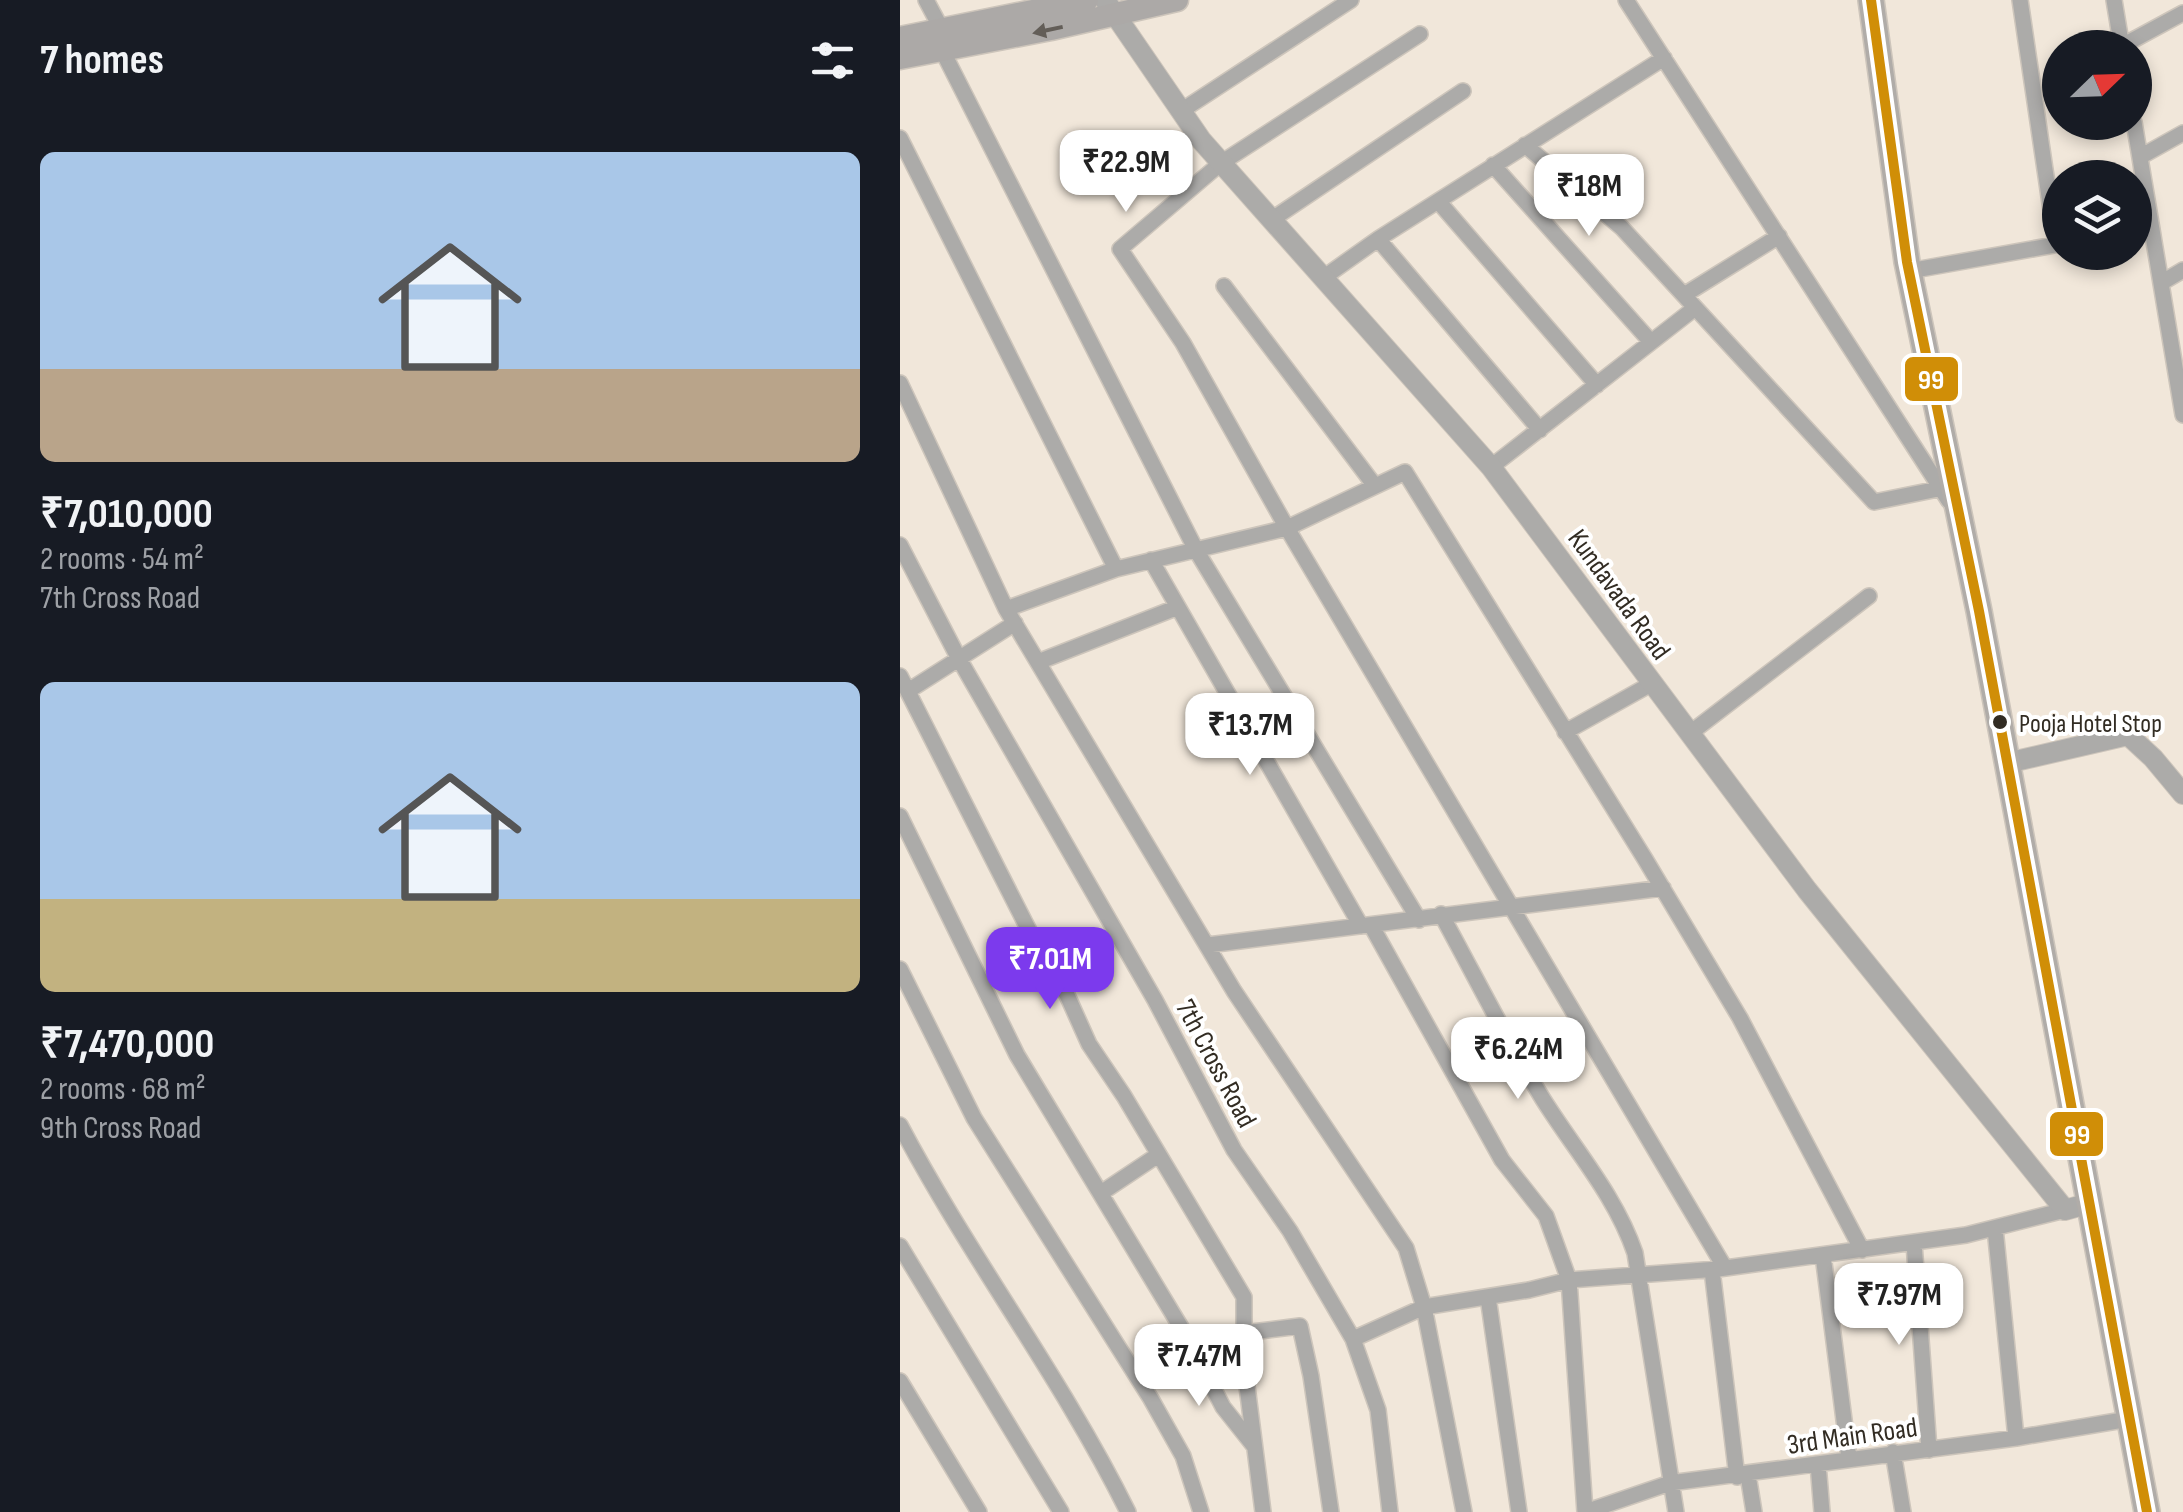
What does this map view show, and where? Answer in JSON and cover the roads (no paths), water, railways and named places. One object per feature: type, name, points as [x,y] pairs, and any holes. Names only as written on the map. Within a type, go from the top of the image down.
[{"type":"main road","points":[[900,58],[942,40],[1087,0]]},
{"type":"main road","points":[[900,38],[942,40],[1110,7],[1177,0]]},
{"type":"main road","points":[[1871,0],[1909,271],[2007,764],[2077,1206],[2129,1418],[2147,1512]]},
{"type":"street","points":[[926,0],[942,40],[1196,550],[1419,920]]},
{"type":"street","points":[[1181,111],[1351,0]]},
{"type":"street","points":[[1626,0],[1943,488],[1961,526]]},
{"type":"street","points":[[2020,0],[2045,160]]},
{"type":"street","points":[[2114,0],[2119,30]]},
{"type":"street","name":"Kundavada Road","points":[[1110,7],[1221,163],[1492,468],[1820,905],[2077,1206]]},
{"type":"street","points":[[2152,30],[2183,13]]},
{"type":"street","points":[[1420,34],[1221,163],[1120,249],[1183,343],[1719,1269],[1743,1476],[1754,1512]]},
{"type":"street","points":[[1323,278],[1524,144],[1664,58]]},
{"type":"street","points":[[1271,220],[1463,90]]},
{"type":"street","points":[[2140,157],[2183,133]]},
{"type":"street","points":[[900,138],[1116,569]]},
{"type":"street","points":[[2137,140],[2140,160]]},
{"type":"street","points":[[1524,144],[1622,228],[1874,502],[1943,488]]},
{"type":"street","points":[[1493,165],[1652,342]]},
{"type":"street","points":[[1438,200],[1597,385]]},
{"type":"street","points":[[1684,295],[1779,236]]},
{"type":"street","points":[[1378,239],[1540,430]]},
{"type":"street","points":[[1909,271],[2042,247]]},
{"type":"street","points":[[2152,254],[2161,283],[2182,408]]},
{"type":"street","points":[[2161,283],[2183,270]]},
{"type":"street","points":[[1224,286],[1375,486]]},
{"type":"street","points":[[1492,468],[1696,308]]},
{"type":"street","points":[[900,383],[1011,616],[1234,991],[1406,1248],[1424,1308],[1464,1512]]},
{"type":"street","points":[[1263,1512],[1242,1348],[1244,1297],[1089,1044],[904,683],[958,658],[1011,616],[1116,569],[1287,528],[1405,472],[1740,1018],[1862,1250]]},
{"type":"street","name":"7th Cross Road","points":[[900,545],[958,658],[1155,1000],[1234,1150],[1290,1231],[1353,1339],[1378,1410],[1390,1512]]},
{"type":"street","points":[[1151,560],[1502,1160],[1546,1216],[1568,1280],[1585,1512]]},
{"type":"street","points":[[1689,734],[1868,596]]},
{"type":"street","points":[[1038,662],[1178,607]]},
{"type":"street","points":[[1565,732],[1651,684]]},
{"type":"street","points":[[2007,764],[2128,736],[2153,758],[2183,794]]},
{"type":"street","points":[[900,816],[1016,1055],[1188,1339],[1223,1406],[1256,1448]]},
{"type":"street","points":[[1208,944],[1663,888]]},
{"type":"street","points":[[1441,914],[1541,1096],[1614,1204],[1635,1253],[1676,1512]]},
{"type":"street","points":[[900,969],[974,1118],[1070,1267],[1183,1456],[1201,1512]]},
{"type":"street","points":[[900,1125],[1100,1458],[1128,1512]]},
{"type":"street","points":[[1101,1193],[1158,1155]]},
{"type":"street","points":[[1353,1339],[1424,1308],[1568,1280],[1719,1269],[1862,1250],[1996,1228],[2077,1206]]},
{"type":"street","points":[[1996,1228],[2016,1438]]},
{"type":"street","points":[[1914,1242],[1929,1450]]},
{"type":"street","points":[[900,1246],[1061,1512]]},
{"type":"street","points":[[1823,1255],[1849,1459]]},
{"type":"street","points":[[1488,1297],[1519,1512]]},
{"type":"street","points":[[1188,1339],[1300,1326],[1331,1512]]},
{"type":"street","points":[[900,1381],[979,1512]]},
{"type":"street","name":"3rd Main Road","points":[[1585,1512],[1670,1484],[2016,1438],[2129,1418]]},
{"type":"street","points":[[1894,1452],[1903,1512]]},
{"type":"street","points":[[1818,1464],[1822,1512]]},
{"type":"place","name":"Pooja Hotel Stop","points":[[2000,722]]}]
